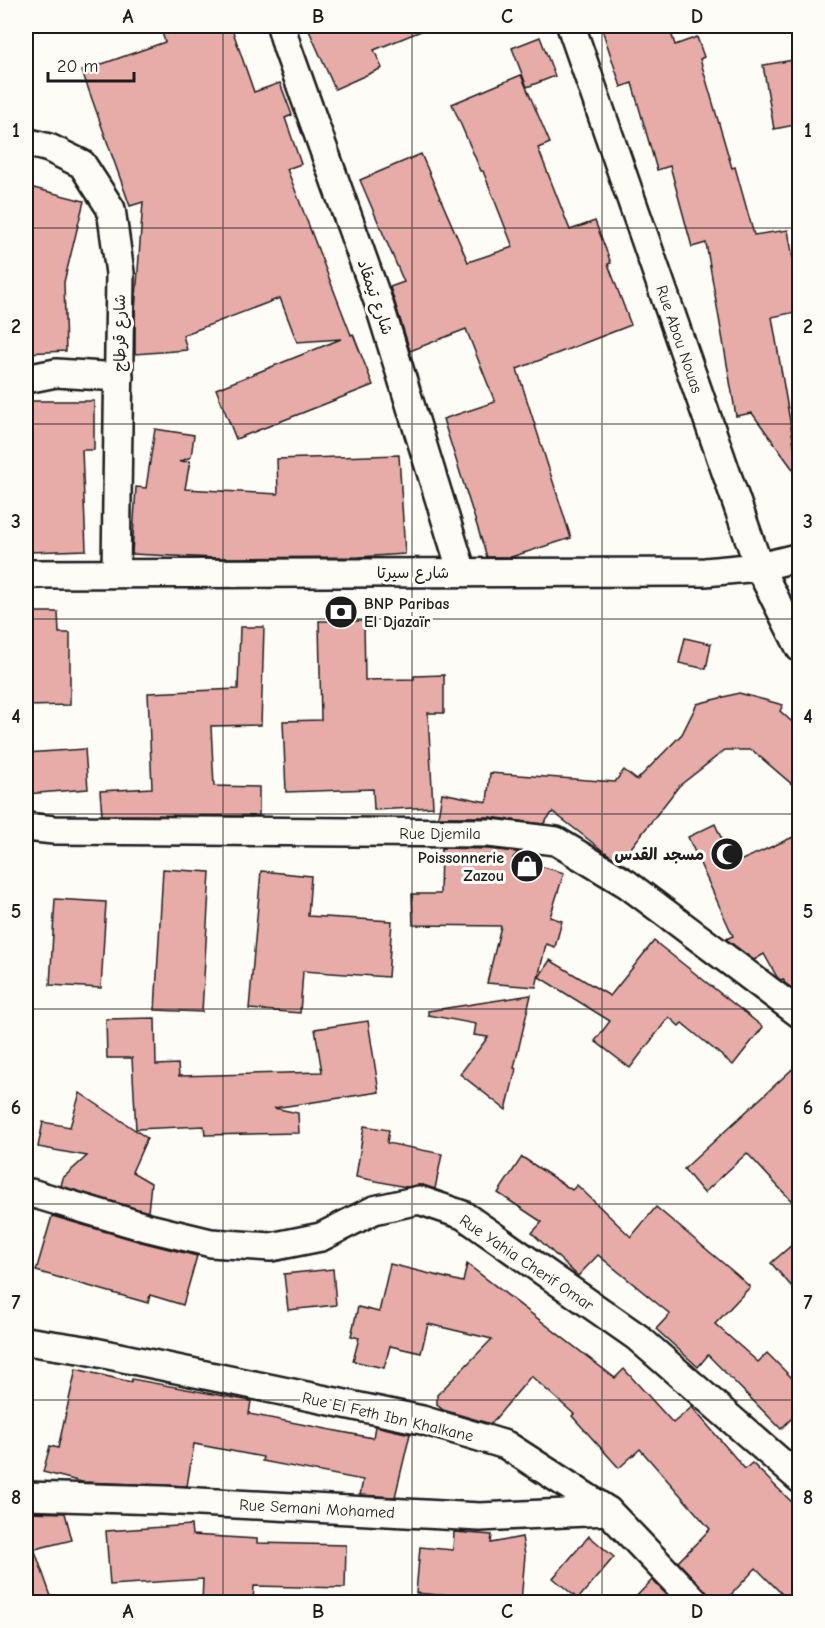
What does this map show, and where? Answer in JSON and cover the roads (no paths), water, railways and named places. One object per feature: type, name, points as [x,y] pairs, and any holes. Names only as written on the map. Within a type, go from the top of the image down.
[{"type":"street","name":"شارع تيمقاد","points":[[282,26],[287,47],[379,304],[462,572]]},
{"type":"street","name":"Rue Abou Nouas","points":[[571,26],[759,567],[800,648]]},
{"type":"street","name":"شارع قرطاج","points":[[26,142],[49,148],[82,164],[111,209],[120,273],[116,573]]},
{"type":"street","points":[[26,379],[56,372],[119,377]]},
{"type":"street","name":"شارع سيرتا","points":[[26,574],[705,572],[759,567],[800,557]]},
{"type":"street","name":"Rue Djemila","points":[[26,827],[54,830],[489,833],[556,841],[627,884],[800,1014]]},
{"type":"street","name":"Rue Yahia Cherif Omar","points":[[31,1192],[145,1227],[211,1243],[271,1247],[321,1237],[374,1210],[419,1200],[463,1215],[637,1337],[800,1479]]},
{"type":"street","name":"Rue El Feth Ibn Khalkane","points":[[26,1341],[85,1350],[432,1423],[506,1445],[608,1511],[695,1602]]},
{"type":"street","name":"Rue Semani Mohamed","points":[[26,1496],[480,1517],[608,1511]]},
{"type":"place","name":"BNP Paribas El Djazaïr","points":[[341,612]]},
{"type":"place","name":"مسجد القدس","points":[[727,854]]},
{"type":"place","name":"Poissonnerie Zazou","points":[[527,866]]}]
